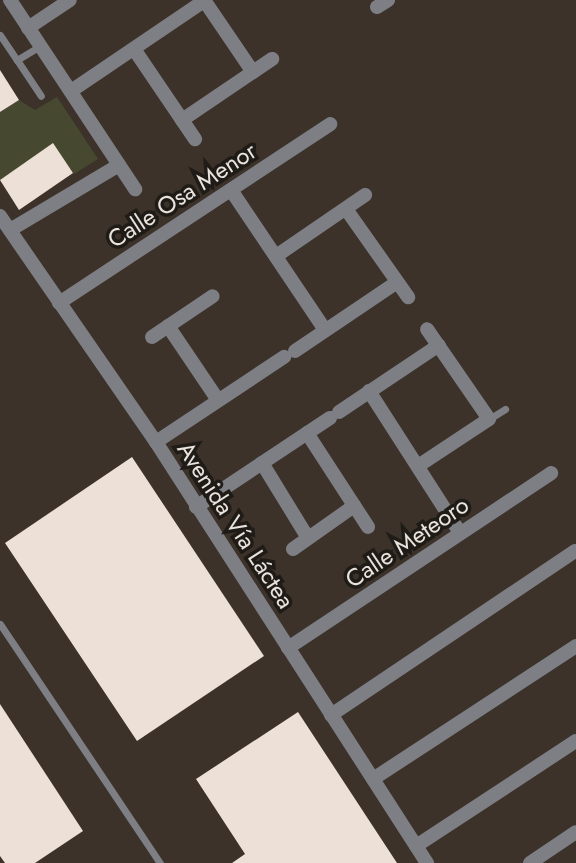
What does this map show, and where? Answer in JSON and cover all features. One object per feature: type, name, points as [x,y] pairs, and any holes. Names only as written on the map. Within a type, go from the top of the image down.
[{"type":"street","points":[[10,0],[135,188]]},
{"type":"street","points":[[29,27],[70,0]]},
{"type":"street","points":[[71,91],[204,1],[253,72]]},
{"type":"street","points":[[134,49],[195,139]]},
{"type":"street","points":[[182,120],[272,59]]},
{"type":"street","name":"Calle Osa Menor","points":[[59,303],[330,124]]},
{"type":"street","points":[[10,230],[119,165]]},
{"type":"street","points":[[231,190],[325,330]]},
{"type":"street","points":[[276,256],[365,195]]},
{"type":"street","points":[[346,209],[408,297]]},
{"type":"street","name":"Avenida Vía Láctea","points":[[0,216],[156,442],[427,863]]},
{"type":"street","points":[[156,442],[396,283]]},
{"type":"street","points":[[152,337],[212,296]]},
{"type":"street","points":[[168,326],[218,400]]},
{"type":"street","points":[[418,467],[489,419],[427,329]]},
{"type":"street","points":[[196,507],[439,345]]},
{"type":"street","points":[[369,391],[460,533]]},
{"type":"street","points":[[307,433],[368,527]]},
{"type":"street","points":[[262,463],[308,538]]},
{"type":"street","name":"Calle Meteoro","points":[[288,648],[551,472]]},
{"type":"street","points":[[293,549],[354,506]]},
{"type":"street","points":[[331,715],[573,548]]},
{"type":"street","points":[[373,779],[576,646]]},
{"type":"street","points":[[416,846],[576,741]]},
{"type":"street","points":[[530,863],[576,832]]},
{"type":"lane","points":[[0,35],[41,96]]},
{"type":"lane","points":[[17,60],[40,46]]},
{"type":"lane","points":[[489,419],[505,409]]},
{"type":"lane","points":[[0,624],[160,863]]},
{"type":"green space","points":[[57,97],[98,159],[74,174],[52,144],[0,180],[0,112],[19,100],[35,110]]},
{"type":"building","points":[[0,70],[19,100],[0,112]]},
{"type":"building","points":[[53,143],[73,173],[19,210],[0,180]]},
{"type":"building","points":[[132,457],[264,656],[137,741],[5,543]]},
{"type":"building","points":[[0,704],[83,831],[35,863],[5,863],[0,856]]},
{"type":"building","points":[[298,712],[397,863],[232,863],[245,854],[196,779]]}]
